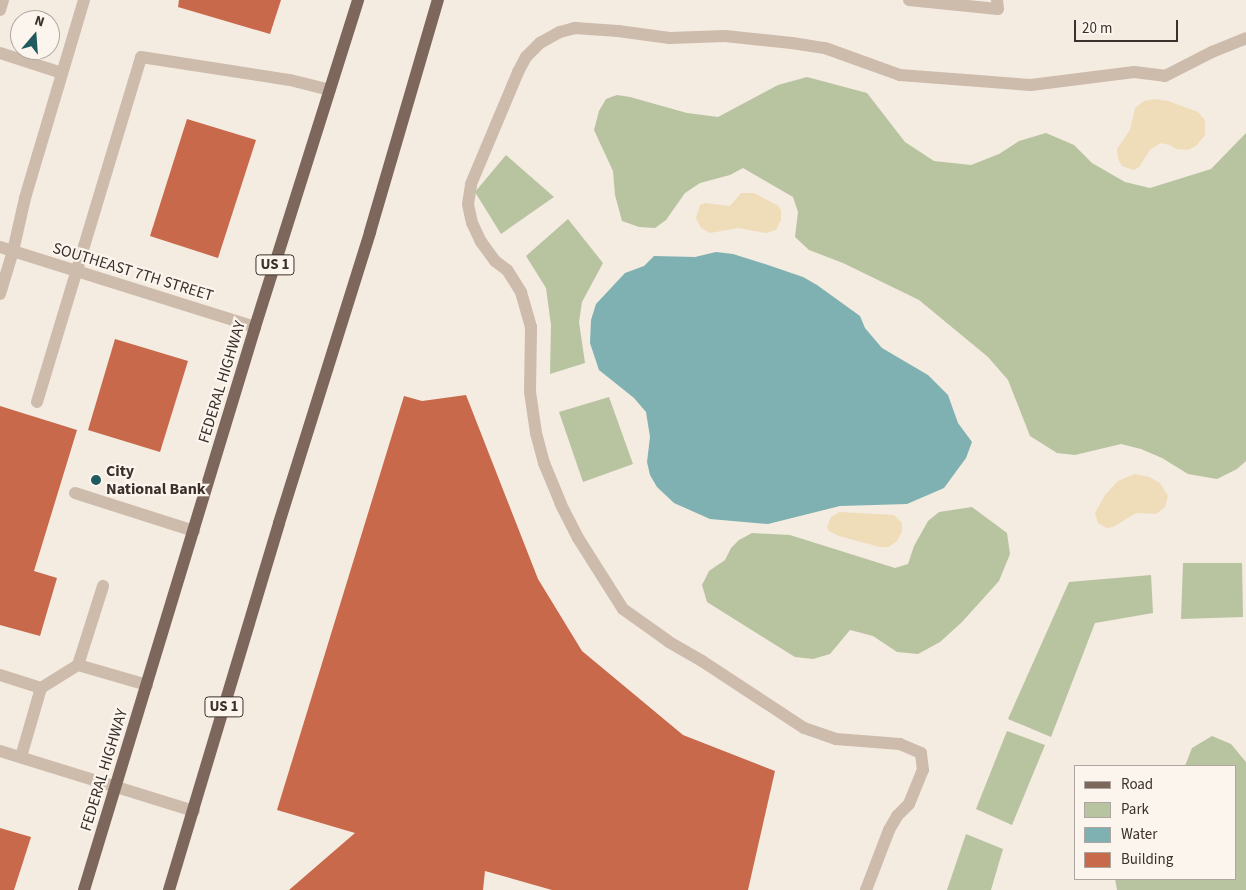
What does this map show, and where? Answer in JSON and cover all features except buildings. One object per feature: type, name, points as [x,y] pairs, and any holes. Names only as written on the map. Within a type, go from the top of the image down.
[{"type":"main road","name":"FEDERAL HIGHWAY","points":[[84,890],[358,0]]},
{"type":"main road","name":"US 1","points":[[169,890],[279,523],[370,232],[438,0]]},
{"type":"street","points":[[0,10],[3,0]]},
{"type":"street","points":[[0,294],[13,251],[24,198],[84,0]]},
{"type":"street","points":[[909,0],[998,9],[997,0]]},
{"type":"street","points":[[866,890],[889,830],[897,816],[909,804],[923,770],[921,753],[900,744],[836,739],[804,728],[702,661],[668,642],[623,609],[578,538],[561,504],[544,463],[536,433],[530,392],[531,327],[521,292],[507,270],[495,261],[481,242],[472,222],[468,204],[471,184],[518,72],[526,57],[540,43],[560,32],[574,28],[618,31],[670,38],[725,36],[792,43],[825,48],[900,75],[1031,84],[1134,72],[1165,76],[1212,52],[1246,38]]},
{"type":"street","points":[[0,54],[62,73]]},
{"type":"street","points":[[37,402],[141,57],[290,80],[330,90]]},
{"type":"street","name":"SOUTHEAST 7TH STREET","points":[[0,247],[256,327]]},
{"type":"street","points":[[75,493],[194,530]]},
{"type":"street","points":[[21,757],[41,688],[78,665],[103,586]]},
{"type":"street","points":[[78,665],[147,685]]},
{"type":"street","points":[[0,675],[41,688]]},
{"type":"street","points":[[0,751],[194,810]]},
{"type":"green space","points":[[807,77],[867,93],[905,142],[934,161],[971,165],[999,154],[1019,141],[1046,133],[1074,145],[1092,163],[1125,182],[1150,188],[1211,169],[1246,133],[1246,461],[1237,469],[1217,479],[1188,474],[1162,458],[1141,449],[1121,444],[1075,455],[1057,453],[1030,436],[1008,380],[988,357],[919,300],[843,263],[809,250],[795,237],[798,212],[793,197],[743,168],[730,175],[700,183],[685,193],[666,220],[655,228],[639,227],[622,221],[615,195],[613,171],[594,130],[599,111],[606,99],[617,95],[630,97],[687,113],[718,117],[778,85]]},
{"type":"green space","points":[[506,155],[554,197],[501,234],[475,192]]},
{"type":"green space","points":[[568,219],[603,263],[582,302],[579,322],[585,363],[550,374],[551,325],[546,288],[526,256]]},
{"type":"green space","points":[[609,397],[633,464],[583,482],[559,412]]},
{"type":"green space","points":[[972,507],[1007,533],[1010,554],[999,581],[962,622],[940,642],[918,654],[897,652],[873,636],[850,630],[830,654],[813,659],[795,657],[707,602],[702,585],[709,571],[725,560],[731,548],[739,540],[752,533],[790,535],[895,568],[908,564],[914,546],[928,521],[939,512]]},
{"type":"green space","points":[[1183,563],[1242,563],[1243,617],[1181,619]]},
{"type":"green space","points":[[1151,575],[1153,613],[1095,623],[1051,737],[1008,719],[1069,582]]},
{"type":"green space","points":[[1007,731],[1045,745],[1012,825],[976,809]]},
{"type":"green space","points":[[1212,736],[1231,744],[1246,762],[1246,890],[1117,890],[1115,880],[1236,880],[1236,765],[1185,765],[1192,748]]},
{"type":"green space","points":[[966,834],[1003,849],[991,890],[947,890]]},
{"type":"sand","points":[[1155,99],[1168,101],[1198,112],[1205,120],[1205,135],[1196,146],[1188,150],[1176,149],[1170,145],[1160,143],[1150,150],[1139,167],[1134,170],[1122,166],[1118,159],[1117,149],[1130,130],[1135,108],[1144,101]]},
{"type":"sand","points":[[741,193],[754,193],[777,205],[781,210],[781,220],[776,230],[766,233],[738,228],[710,233],[701,228],[696,218],[700,205],[705,203],[730,206]]},
{"type":"sand","points":[[1135,474],[1149,477],[1160,483],[1168,496],[1165,507],[1156,514],[1136,513],[1113,527],[1107,528],[1098,523],[1095,513],[1105,495],[1118,481]]},
{"type":"sand","points":[[840,512],[894,515],[902,523],[902,532],[897,541],[889,547],[880,547],[839,536],[829,531],[827,527],[831,517]]},
{"type":"water","points":[[716,252],[733,254],[765,264],[803,277],[817,285],[860,316],[865,328],[882,348],[928,375],[948,395],[958,423],[972,442],[966,458],[944,488],[907,504],[840,506],[768,524],[710,519],[674,503],[657,487],[650,475],[647,462],[650,437],[646,412],[634,398],[599,370],[590,343],[591,320],[596,304],[625,273],[644,266],[654,256],[695,257]]},
{"type":"place","name":"City National Bank","points":[[96,480]]}]
